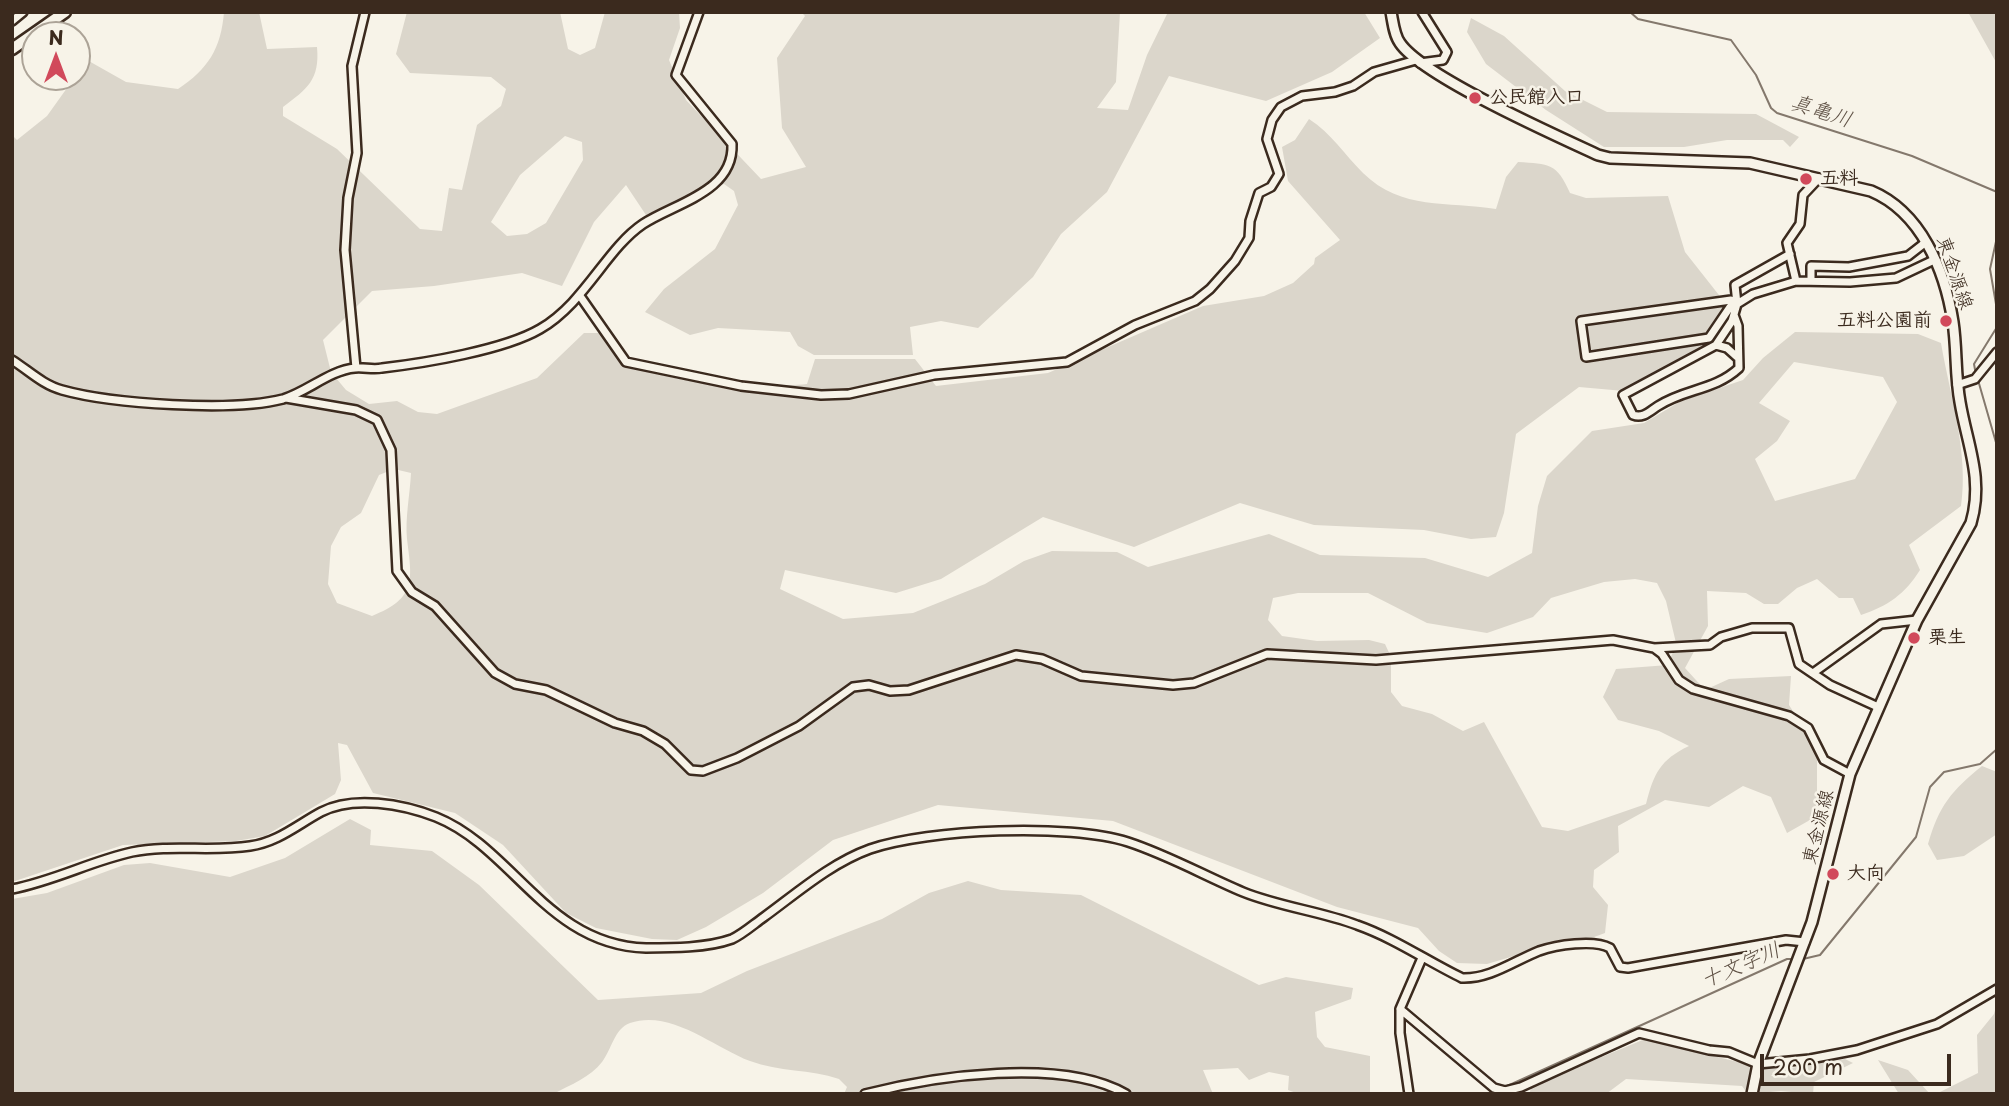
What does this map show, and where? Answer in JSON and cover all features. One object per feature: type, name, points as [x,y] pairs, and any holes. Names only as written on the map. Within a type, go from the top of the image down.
[{"type":"highway","points":[[12,49],[66,12]]},
{"type":"main road","name":"東金源線","points":[[1391,12],[1399,43],[1418,61],[1482,97],[1598,155],[1610,158],[1751,163],[1819,178],[1889,199],[1908,214],[1934,260],[1952,316],[1957,385],[1975,459],[1975,508],[1971,523],[1917,620],[1850,774],[1805,942],[1758,1064],[1752,1094]]},
{"type":"street","points":[[12,20],[23,12]]},
{"type":"street","points":[[356,368],[345,250],[348,198],[357,153],[352,66],[365,12]]},
{"type":"street","points":[[12,360],[49,385],[63,390],[131,400],[241,404],[286,398],[356,368],[379,369],[502,345],[542,328],[580,296],[636,230],[714,184],[728,166],[732,144],[676,75],[699,12]]},
{"type":"street","points":[[580,296],[618,355],[626,362],[741,386],[821,395],[849,394],[934,375],[1068,362],[1135,326],[1195,301],[1235,261],[1249,238],[1255,199],[1259,193],[1270,187],[1279,174],[1267,139],[1272,120],[1281,107],[1301,96],[1335,92],[1353,86],[1374,72],[1418,61],[1443,60],[1447,52],[1422,12]]},
{"type":"street","points":[[1796,281],[1787,243],[1801,224],[1803,195],[1819,178]]},
{"type":"street","points":[[1811,279],[1811,266],[1849,267],[1908,256],[1926,242]]},
{"type":"street","points":[[1734,315],[1738,326],[1739,368],[1726,381],[1674,397],[1643,416],[1633,415],[1623,395],[1716,345],[1738,304],[1735,285],[1790,254]]},
{"type":"street","points":[[1738,304],[1731,300],[1581,321],[1586,357],[1709,338],[1730,307],[1738,304],[1753,294],[1796,281],[1811,279],[1850,282],[1871,278],[1896,278],[1934,260]]},
{"type":"street","points":[[1716,345],[1727,348],[1737,357]]},
{"type":"street","points":[[1957,385],[1975,379],[1997,352]]},
{"type":"street","points":[[286,398],[356,410],[377,421],[391,450],[397,571],[412,592],[435,607],[495,673],[515,684],[546,690],[615,723],[643,731],[665,744],[685,766],[696,772],[737,758],[799,726],[853,687],[869,685],[890,691],[909,690],[1016,655],[1042,659],[1081,676],[1173,685],[1194,683],[1267,654],[1376,660],[1594,640],[1636,643],[1654,648],[1710,645],[1721,637],[1752,628],[1789,628],[1799,664],[1878,707]]},
{"type":"street","points":[[1813,673],[1881,624],[1917,620]]},
{"type":"street","points":[[1654,648],[1685,685],[1718,698],[1773,709],[1808,728],[1824,760],[1850,774]]},
{"type":"street","points":[[12,890],[132,852],[209,850],[261,844],[289,832],[323,811],[341,804],[360,803],[409,809],[443,820],[479,844],[538,900],[577,927],[641,948],[713,944],[734,938],[813,882],[867,850],[911,839],[960,833],[1042,832],[1124,841],[1244,892],[1365,928],[1466,979],[1509,967],[1539,951],[1594,944],[1610,948],[1620,967],[1628,968],[1786,940],[1805,942]]},
{"type":"street","points":[[1409,1094],[1400,1033],[1400,1009],[1422,958]]},
{"type":"street","points":[[1400,1009],[1494,1088],[1514,1092],[1639,1033],[1709,1050],[1729,1052],[1758,1064],[1810,1059],[1892,1041],[1937,1024],[1997,989]]},
{"type":"street","points":[[864,1094],[951,1077],[998,1074],[1085,1077],[1105,1082],[1126,1094]]},
{"type":"shaded area","points":[[224,12],[259,12],[267,49],[317,47],[314,76],[299,95],[283,107],[283,116],[337,149],[420,229],[442,231],[449,188],[462,190],[477,125],[501,106],[506,89],[491,77],[410,73],[396,54],[407,12],[560,12],[568,49],[580,55],[595,48],[605,12],[679,12],[680,28],[669,60],[686,100],[761,179],[806,167],[782,128],[777,58],[805,16],[801,12],[1120,12],[1116,82],[1097,108],[1128,110],[1147,55],[1168,12],[1364,12],[1380,38],[1332,72],[1266,101],[1169,76],[1107,192],[1061,234],[1033,277],[978,328],[941,321],[910,327],[913,355],[814,355],[798,346],[790,332],[718,328],[690,335],[645,312],[664,289],[715,249],[738,205],[734,191],[724,184],[691,192],[650,221],[626,185],[594,222],[562,286],[522,273],[434,286],[372,291],[323,340],[331,372],[346,390],[369,404],[397,401],[418,412],[437,414],[537,378],[584,333],[603,333],[629,361],[646,370],[690,381],[716,384],[807,384],[815,359],[915,359],[936,386],[1048,373],[1203,306],[1264,296],[1293,283],[1314,264],[1315,258],[1340,240],[1288,181],[1282,147],[1295,140],[1309,119],[1378,185],[1409,199],[1496,209],[1506,177],[1518,162],[1551,167],[1561,176],[1570,193],[1586,198],[1668,196],[1685,252],[1726,304],[1717,338],[1624,391],[1579,387],[1516,434],[1504,513],[1496,537],[1471,539],[1424,530],[1314,525],[1240,503],[1134,547],[1043,517],[941,579],[896,593],[785,570],[780,589],[843,619],[913,613],[985,584],[1024,561],[1052,551],[1117,552],[1148,567],[1269,534],[1320,555],[1425,558],[1488,577],[1532,553],[1538,506],[1547,476],[1592,431],[1644,423],[1681,401],[1743,380],[1763,358],[1795,332],[1918,334],[1941,343],[1961,445],[1961,506],[1909,545],[1920,570],[1908,586],[1880,608],[1861,615],[1853,598],[1839,598],[1817,579],[1797,588],[1778,604],[1764,604],[1746,593],[1707,591],[1708,626],[1685,668],[1705,690],[1729,679],[1791,676],[1789,705],[1817,749],[1817,816],[1787,833],[1771,797],[1743,786],[1709,807],[1665,800],[1618,826],[1619,852],[1594,870],[1593,887],[1608,905],[1605,933],[1575,944],[1531,951],[1487,964],[1457,963],[1439,951],[1418,928],[1337,907],[1113,821],[938,805],[833,840],[763,893],[706,927],[677,940],[652,939],[596,928],[566,913],[503,845],[455,813],[373,793],[347,745],[338,743],[341,780],[335,794],[265,836],[236,841],[123,845],[12,882],[12,135],[17,140],[47,116],[65,91],[91,91],[91,62],[126,82],[178,89],[205,66],[220,37]],"holes":[[[565,136],[582,142],[583,160],[546,223],[527,234],[507,236],[491,222],[520,175]],[[1794,362],[1883,377],[1897,402],[1855,479],[1775,501],[1755,459],[1777,441],[1790,421],[1759,403]],[[394,469],[411,473],[407,514],[410,577],[404,595],[387,609],[372,616],[337,603],[328,584],[331,546],[341,527],[361,513],[379,475]],[[1635,579],[1657,583],[1666,601],[1676,643],[1668,665],[1616,669],[1603,697],[1618,720],[1659,731],[1689,746],[1665,762],[1655,776],[1646,804],[1568,831],[1542,827],[1484,722],[1463,731],[1432,714],[1402,706],[1391,692],[1391,657],[1385,644],[1369,640],[1317,641],[1282,636],[1268,620],[1273,598],[1298,593],[1368,593],[1427,623],[1487,633],[1533,617],[1551,598],[1604,582]]]},
{"type":"shaded area","points":[[1968,12],[1997,12],[1997,64]]},
{"type":"shaded area","points":[[1471,18],[1504,36],[1565,91],[1607,112],[1756,114],[1799,137],[1790,147],[1783,140],[1727,140],[1684,147],[1604,147],[1546,110],[1486,64],[1467,32]]},
{"type":"shaded area","points":[[1982,766],[1997,772],[1997,834],[1964,856],[1937,860],[1928,844],[1937,819],[1954,792]]},
{"type":"shaded area","points":[[350,819],[371,830],[370,845],[432,851],[479,885],[598,1000],[701,993],[747,971],[882,919],[929,893],[968,881],[1001,890],[1081,895],[1259,985],[1286,977],[1353,988],[1351,999],[1315,1012],[1317,1037],[1325,1047],[1370,1056],[1370,1094],[1299,1094],[1288,1090],[1289,1076],[1269,1072],[1249,1080],[1238,1068],[1203,1070],[1213,1094],[844,1094],[847,1087],[839,1079],[761,1065],[676,1025],[645,1020],[630,1023],[620,1030],[605,1057],[592,1072],[553,1094],[12,1094],[12,899],[47,893],[124,865],[150,863],[230,877],[285,858]]},
{"type":"shaded area","points":[[1997,1003],[1997,1094],[1936,1094],[1978,1073],[1977,1035],[1994,1014]]},
{"type":"shaded area","points":[[1645,1039],[1738,1062],[1785,1069],[1845,1059],[1853,1063],[1814,1082],[1813,1094],[1781,1091],[1748,1094],[1742,1086],[1626,1079],[1606,1094],[1529,1094],[1532,1086]]},
{"type":"shaded area","points":[[1878,1060],[1908,1070],[1930,1094],[1899,1094]]},
{"type":"waterway","name":"真亀川","points":[[1630,12],[1638,19],[1731,40],[1756,75],[1771,108],[1777,113],[1912,156],[1997,192]]},
{"type":"waterway","name":"真亀川","points":[[1997,237],[1990,269],[1997,310]]},
{"type":"waterway","name":"真亀川","points":[[1976,375],[1974,364],[1997,327]]},
{"type":"waterway","name":"真亀川","points":[[1978,380],[1997,446]]},
{"type":"waterway","name":"十文字川","points":[[1803,959],[1820,955],[1916,837],[1930,787],[1944,772],[1980,764],[1997,749]]},
{"type":"waterway","name":"十文字川","points":[[1505,1087],[1787,959],[1794,959]]},
{"type":"place","name":"公民館入口","points":[[1475,98]]},
{"type":"place","name":"五料","points":[[1806,179]]},
{"type":"place","name":"五料公園前","points":[[1946,321]]},
{"type":"place","name":"栗生","points":[[1914,638]]},
{"type":"place","name":"大向","points":[[1833,874]]}]
